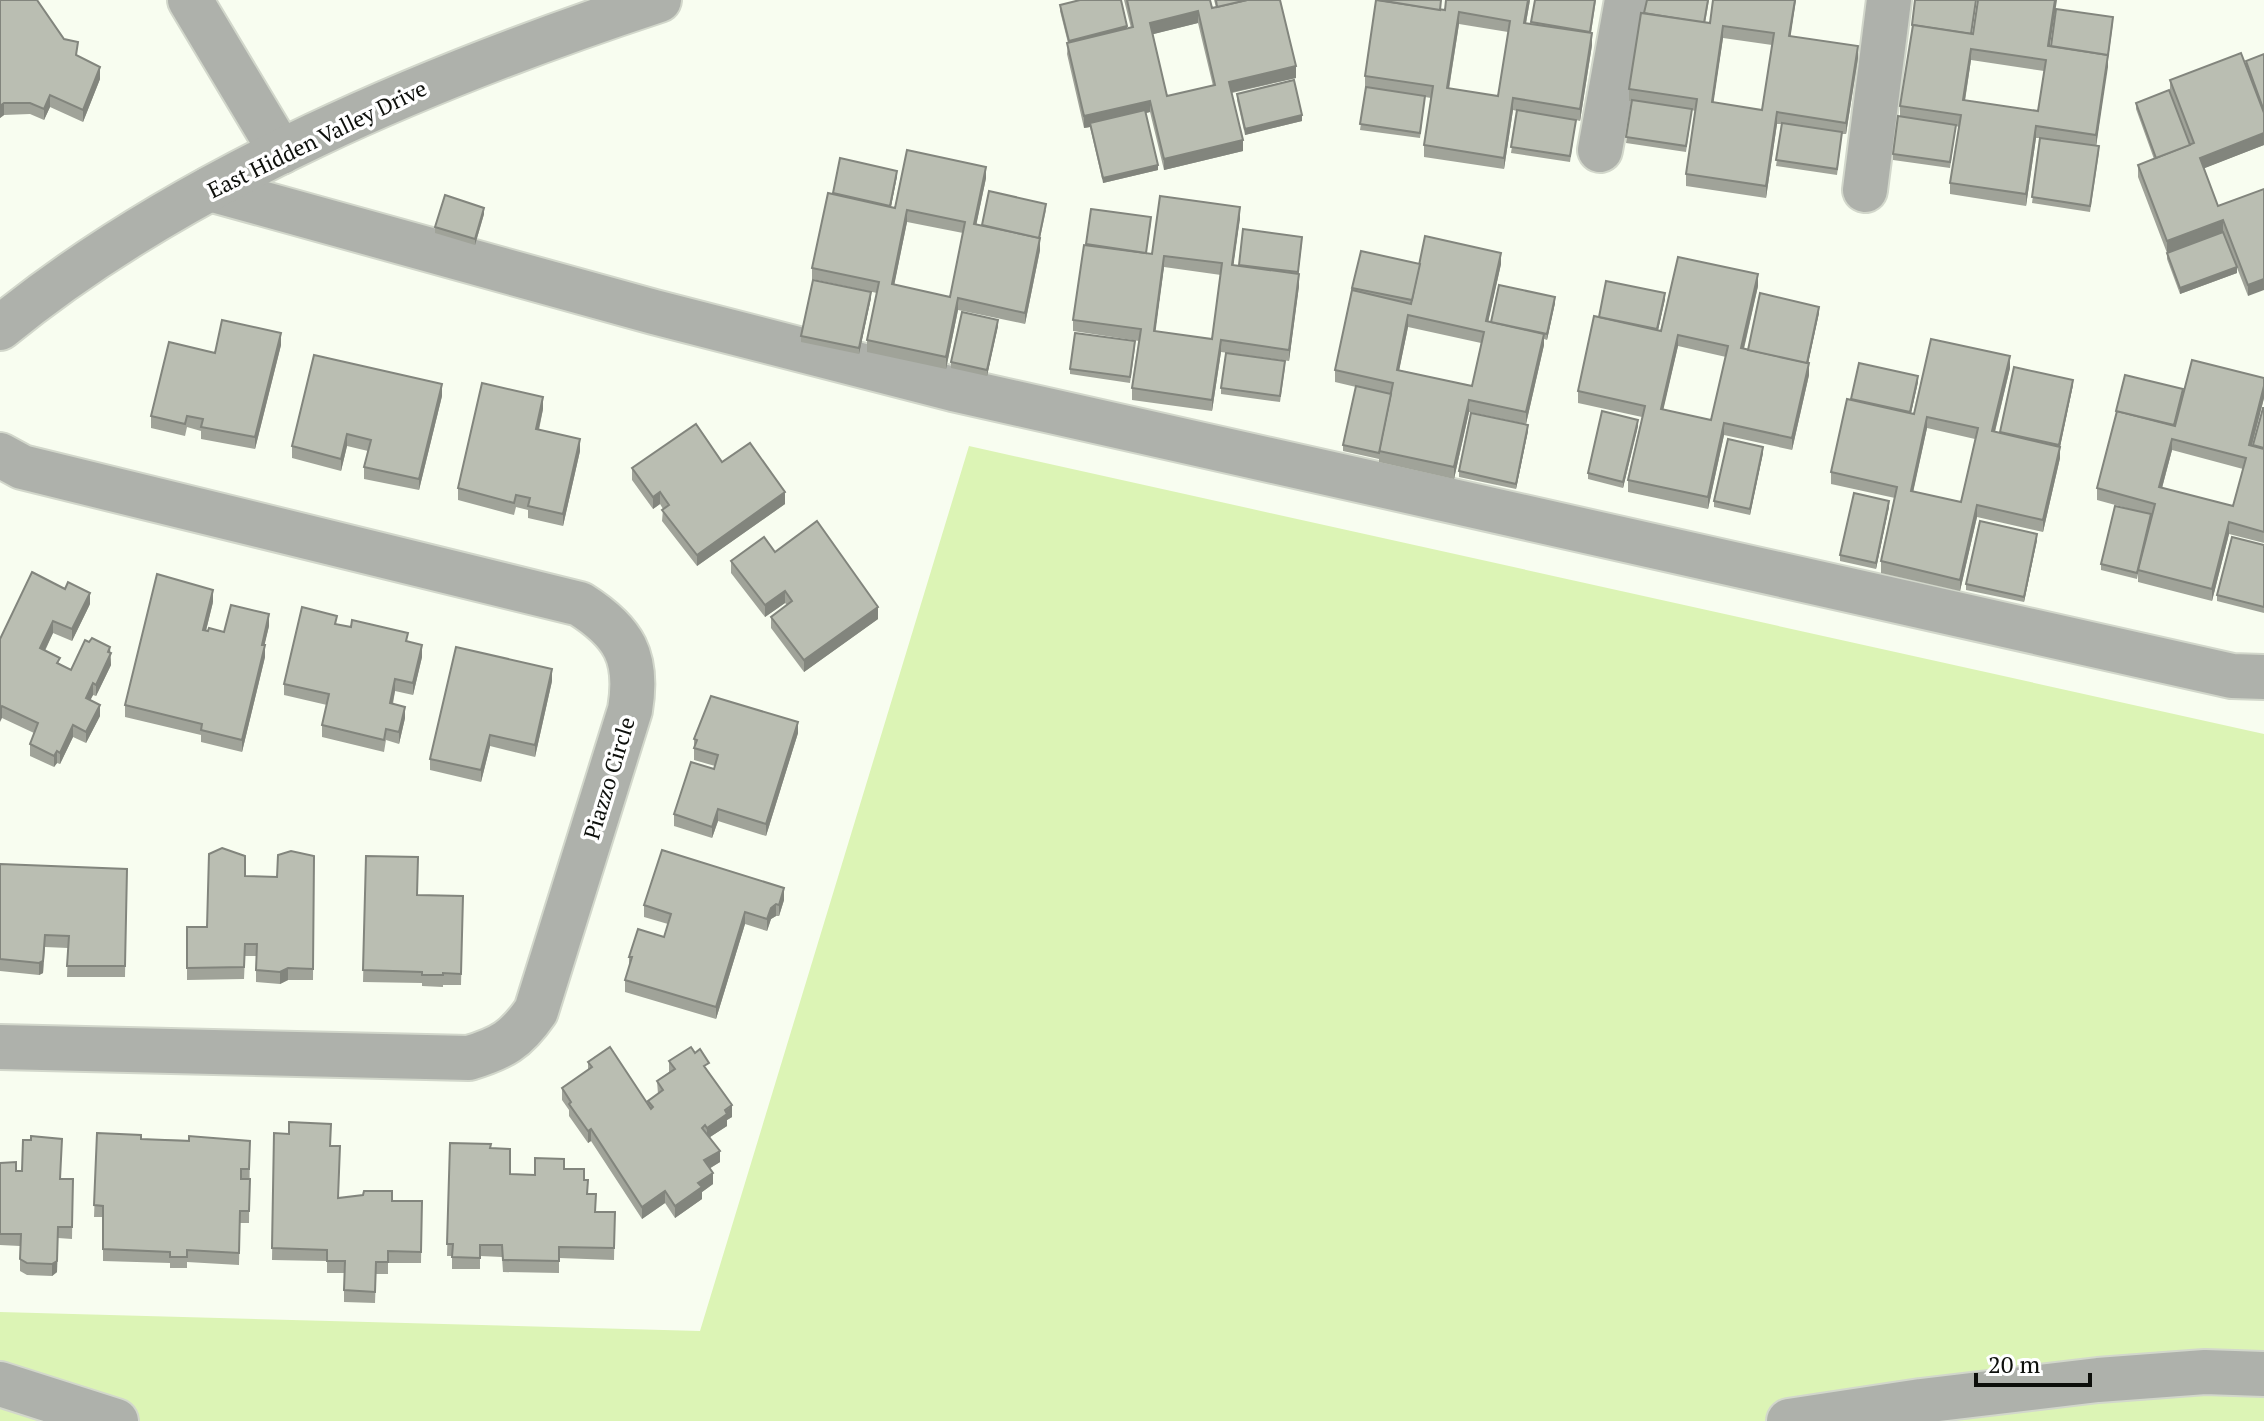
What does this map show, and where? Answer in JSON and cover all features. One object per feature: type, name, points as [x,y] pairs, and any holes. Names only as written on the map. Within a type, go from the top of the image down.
[{"type":"street","points":[[190,0],[281,152]]},
{"type":"street","name":"East Hidden Valley Drive","points":[[0,328],[104,253],[210,189],[281,152],[432,84],[580,26],[659,0]]},
{"type":"street","points":[[1600,150],[1627,0]]},
{"type":"street","points":[[1865,190],[1889,0]]},
{"type":"street","points":[[210,189],[654,312],[953,389],[2232,676],[2264,677]]},
{"type":"street","name":"Piazzo Circle","points":[[0,455],[22,467],[580,604],[605,620],[622,641],[632,666],[633,693],[536,1011],[519,1034],[496,1050],[469,1058],[0,1047]]},
{"type":"street","points":[[1789,1421],[1937,1399],[2127,1377],[2205,1372],[2264,1374]]},
{"type":"street","points":[[0,1384],[116,1421]]},
{"type":"green space","points":[[969,446],[2264,734],[2264,1421],[0,1421],[0,1312],[700,1331]]},
{"type":"building","points":[[0,0],[37,0],[64,39],[78,42],[76,55],[100,67],[83,110],[50,95],[44,109],[30,103],[4,103],[0,106]]},
{"type":"building","points":[[1080,0],[1121,0],[1127,26],[1069,41],[1060,5]]},
{"type":"building","points":[[1127,0],[1210,0],[1212,8],[1247,0],[1280,0],[1296,66],[1229,82],[1243,140],[1164,159],[1150,101],[1084,116],[1067,43],[1133,27]],"holes":[[[1198,11],[1215,85],[1167,96],[1150,23]]]},
{"type":"building","points":[[1216,0],[1247,0],[1217,7]]},
{"type":"building","points":[[1376,0],[1445,10],[1446,0],[1528,0],[1524,23],[1592,33],[1580,109],[1513,98],[1504,158],[1424,145],[1433,86],[1365,76]],"holes":[[[1459,12],[1510,21],[1498,96],[1447,88]]]},
{"type":"building","points":[[1379,0],[1441,0],[1440,10]]},
{"type":"building","points":[[1535,0],[1595,0],[1590,32],[1531,22]]},
{"type":"building","points":[[1647,0],[1708,0],[1704,23],[1644,13]]},
{"type":"building","points":[[1713,0],[1795,0],[1789,36],[1858,46],[1846,123],[1777,112],[1766,186],[1686,174],[1697,99],[1629,89],[1641,13],[1710,23]],"holes":[[[1723,26],[1774,33],[1762,110],[1712,102]]]},
{"type":"building","points":[[1915,0],[1976,0],[1971,34],[1912,25]]},
{"type":"building","points":[[1978,0],[2055,0],[2048,46],[2108,55],[2096,135],[2036,126],[2026,194],[1950,183],[1961,115],[1900,106],[1913,25],[1973,34]],"holes":[[[1971,49],[2046,60],[2038,111],[1963,100]]]},
{"type":"building","points":[[2056,9],[2113,17],[2108,55],[2051,46]]},
{"type":"building","points":[[2241,53],[2264,113],[2264,133],[2200,158],[2218,206],[2264,189],[2264,279],[2248,285],[2223,220],[2167,241],[2138,165],[2194,143],[2170,80]]},
{"type":"building","points":[[2264,54],[2264,111],[2246,61]]},
{"type":"building","points":[[1294,80],[1302,115],[1245,129],[1237,94]]},
{"type":"building","points":[[1366,87],[1425,96],[1420,133],[1360,124]]},
{"type":"building","points":[[2169,90],[2190,145],[2156,158],[2136,103]]},
{"type":"building","points":[[1632,100],[1692,109],[1686,146],[1626,137]]},
{"type":"building","points":[[1145,110],[1158,165],[1103,178],[1090,123]]},
{"type":"building","points":[[1517,110],[1576,120],[1570,156],[1511,147]]},
{"type":"building","points":[[1898,116],[1956,125],[1950,162],[1893,154]]},
{"type":"building","points":[[1782,123],[1842,132],[1837,169],[1776,160]]},
{"type":"building","points":[[2040,138],[2099,146],[2090,206],[2032,197]]},
{"type":"building","points":[[907,150],[986,167],[974,224],[1040,238],[1025,313],[958,298],[946,357],[867,340],[879,282],[812,268],[828,193],[895,208]],"holes":[[[907,210],[965,222],[950,297],[892,284]]]},
{"type":"building","points":[[840,158],[897,171],[890,206],[833,193]]},
{"type":"building","points":[[989,191],[1046,204],[1039,238],[982,225]]},
{"type":"building","points":[[445,195],[484,208],[475,239],[435,227]]},
{"type":"building","points":[[1160,196],[1240,207],[1232,265],[1299,274],[1289,350],[1221,340],[1212,400],[1132,388],[1141,329],[1073,320],[1084,245],[1152,254]],"holes":[[[1164,256],[1222,263],[1212,339],[1154,331]]]},
{"type":"building","points":[[1091,209],[1151,217],[1146,253],[1086,244]]},
{"type":"building","points":[[1243,229],[1302,237],[1298,272],[1239,265]]},
{"type":"building","points":[[2223,232],[2237,267],[2180,288],[2167,253]]},
{"type":"building","points":[[1425,236],[1501,253],[1486,321],[1544,334],[1526,412],[1469,400],[1454,467],[1379,451],[1393,383],[1335,370],[1352,290],[1411,304]],"holes":[[[1408,315],[1484,332],[1472,386],[1397,370]]]},
{"type":"building","points":[[1361,251],[1420,264],[1412,300],[1352,288]]},
{"type":"building","points":[[1678,257],[1758,274],[1741,348],[1809,363],[1792,438],[1724,423],[1708,497],[1628,480],[1645,406],[1578,391],[1594,316],[1661,331]],"holes":[[[1678,335],[1728,346],[1711,420],[1661,409]]]},
{"type":"building","points":[[813,280],[871,292],[859,348],[801,336]]},
{"type":"building","points":[[1606,281],[1665,293],[1657,329],[1599,317]]},
{"type":"building","points":[[1499,285],[1555,297],[1547,334],[1491,322]]},
{"type":"building","points":[[1760,293],[1819,307],[1807,363],[1748,350]]},
{"type":"building","points":[[962,312],[998,320],[987,370],[951,362]]},
{"type":"building","points":[[222,320],[281,333],[255,437],[201,427],[203,419],[187,416],[185,424],[151,416],[169,342],[215,353]]},
{"type":"building","points":[[1075,333],[1135,341],[1130,377],[1070,369]]},
{"type":"building","points":[[1931,339],[2010,356],[1992,431],[2060,447],[2043,520],[1977,505],[1960,580],[1881,561],[1897,487],[1831,472],[1847,399],[1914,414]],"holes":[[[1927,417],[1978,428],[1961,502],[1911,491]]]},
{"type":"building","points":[[1226,353],[1285,361],[1280,396],[1221,388]]},
{"type":"building","points":[[314,355],[442,384],[419,479],[364,467],[371,440],[347,434],[341,459],[292,446]]},
{"type":"building","points":[[2192,360],[2264,378],[2249,445],[2264,449],[2264,532],[2229,522],[2212,589],[2138,570],[2155,504],[2097,488],[2117,411],[2175,426]],"holes":[[[2172,439],[2246,458],[2233,506],[2159,487]]]},
{"type":"building","points":[[1859,363],[1918,376],[1910,412],[1851,399]]},
{"type":"building","points":[[2014,367],[2073,380],[2059,445],[2000,432]]},
{"type":"building","points":[[2125,375],[2183,389],[2174,425],[2116,411]]},
{"type":"building","points":[[482,383],[543,397],[536,429],[580,439],[563,514],[528,506],[530,498],[516,495],[514,503],[458,488]]},
{"type":"building","points":[[1356,386],[1391,394],[1379,453],[1343,445]]},
{"type":"building","points":[[2264,408],[2264,448],[2253,445]]},
{"type":"building","points":[[1602,411],[1638,420],[1623,482],[1588,473]]},
{"type":"building","points":[[1471,413],[1528,425],[1516,484],[1459,471]]},
{"type":"building","points":[[696,424],[722,462],[750,443],[785,492],[697,555],[662,510],[669,505],[660,492],[653,497],[632,468]]},
{"type":"building","points":[[1728,439],[1763,447],[1750,509],[1714,501]]},
{"type":"building","points":[[1854,493],[1889,501],[1876,563],[1840,555]]},
{"type":"building","points":[[2115,506],[2151,514],[2137,573],[2101,564]]},
{"type":"building","points":[[817,521],[878,607],[804,660],[771,617],[792,601],[785,591],[765,605],[731,561],[764,537],[775,552]]},
{"type":"building","points":[[1980,521],[2037,534],[2024,597],[1966,584]]},
{"type":"building","points":[[2232,537],[2264,545],[2264,607],[2217,595]]},
{"type":"building","points":[[32,572],[65,589],[68,582],[90,593],[72,629],[53,621],[40,648],[60,658],[57,663],[71,670],[85,640],[89,642],[92,638],[110,647],[108,652],[111,653],[96,685],[93,683],[86,698],[100,705],[86,732],[73,725],[60,753],[57,751],[54,756],[30,744],[38,723],[2,706],[0,710],[0,639]]},
{"type":"building","points":[[157,574],[213,590],[203,630],[208,631],[209,628],[224,632],[231,605],[269,614],[262,645],[265,645],[242,740],[201,730],[202,724],[125,705]]},
{"type":"building","points":[[302,607],[337,616],[335,624],[351,627],[352,620],[408,633],[406,641],[422,645],[413,683],[395,679],[390,703],[405,707],[399,732],[386,729],[384,740],[322,725],[329,694],[284,684]]},
{"type":"building","points":[[456,647],[552,669],[535,745],[490,735],[481,770],[430,759]]},
{"type":"building","points":[[711,696],[798,722],[766,824],[718,809],[712,827],[674,814],[691,762],[714,769],[718,755],[694,748],[697,740],[694,739]]},
{"type":"building","points":[[222,848],[245,856],[245,876],[277,877],[278,855],[291,851],[314,856],[313,969],[288,968],[280,972],[256,970],[257,944],[245,944],[244,967],[187,968],[187,927],[207,927],[209,854]]},
{"type":"building","points":[[662,850],[784,888],[779,905],[771,908],[767,919],[745,912],[716,1007],[625,980],[638,929],[664,937],[671,914],[644,905]]},
{"type":"building","points":[[366,856],[418,857],[417,895],[463,896],[461,974],[422,975],[422,972],[363,970]]},
{"type":"building","points":[[0,864],[127,869],[125,966],[67,966],[69,936],[45,935],[43,961],[39,963],[0,959]]},
{"type":"building","points":[[610,1047],[651,1109],[653,1107],[648,1101],[663,1090],[657,1081],[675,1069],[669,1061],[691,1047],[695,1053],[700,1049],[709,1063],[704,1066],[732,1105],[725,1110],[727,1114],[707,1128],[705,1125],[702,1128],[720,1151],[704,1160],[713,1173],[698,1183],[702,1187],[675,1206],[665,1191],[642,1207],[591,1129],[588,1131],[569,1104],[571,1102],[562,1088],[592,1067],[588,1062]]},
{"type":"building","points":[[289,1122],[331,1124],[330,1146],[340,1146],[338,1198],[363,1195],[364,1191],[392,1191],[392,1201],[422,1201],[421,1252],[388,1251],[388,1262],[376,1262],[375,1292],[344,1290],[345,1261],[327,1261],[327,1250],[272,1248],[274,1133],[289,1134]]},
{"type":"building","points":[[97,1133],[141,1135],[141,1139],[189,1141],[189,1136],[250,1141],[249,1169],[241,1169],[241,1179],[250,1179],[249,1211],[240,1211],[239,1253],[187,1250],[187,1257],[170,1257],[170,1252],[103,1249],[103,1206],[94,1205]]},
{"type":"building","points":[[31,1136],[62,1139],[60,1179],[73,1179],[72,1227],[58,1227],[57,1261],[52,1264],[27,1263],[20,1259],[21,1234],[0,1234],[0,1163],[16,1162],[16,1171],[22,1171],[23,1140],[31,1140]]},
{"type":"building","points":[[450,1143],[491,1144],[490,1148],[510,1149],[510,1174],[535,1175],[535,1158],[564,1159],[564,1169],[584,1169],[584,1180],[588,1180],[587,1194],[596,1194],[595,1212],[615,1212],[614,1248],[559,1247],[559,1261],[503,1260],[502,1245],[480,1245],[480,1258],[452,1257],[453,1244],[447,1244]]}]
